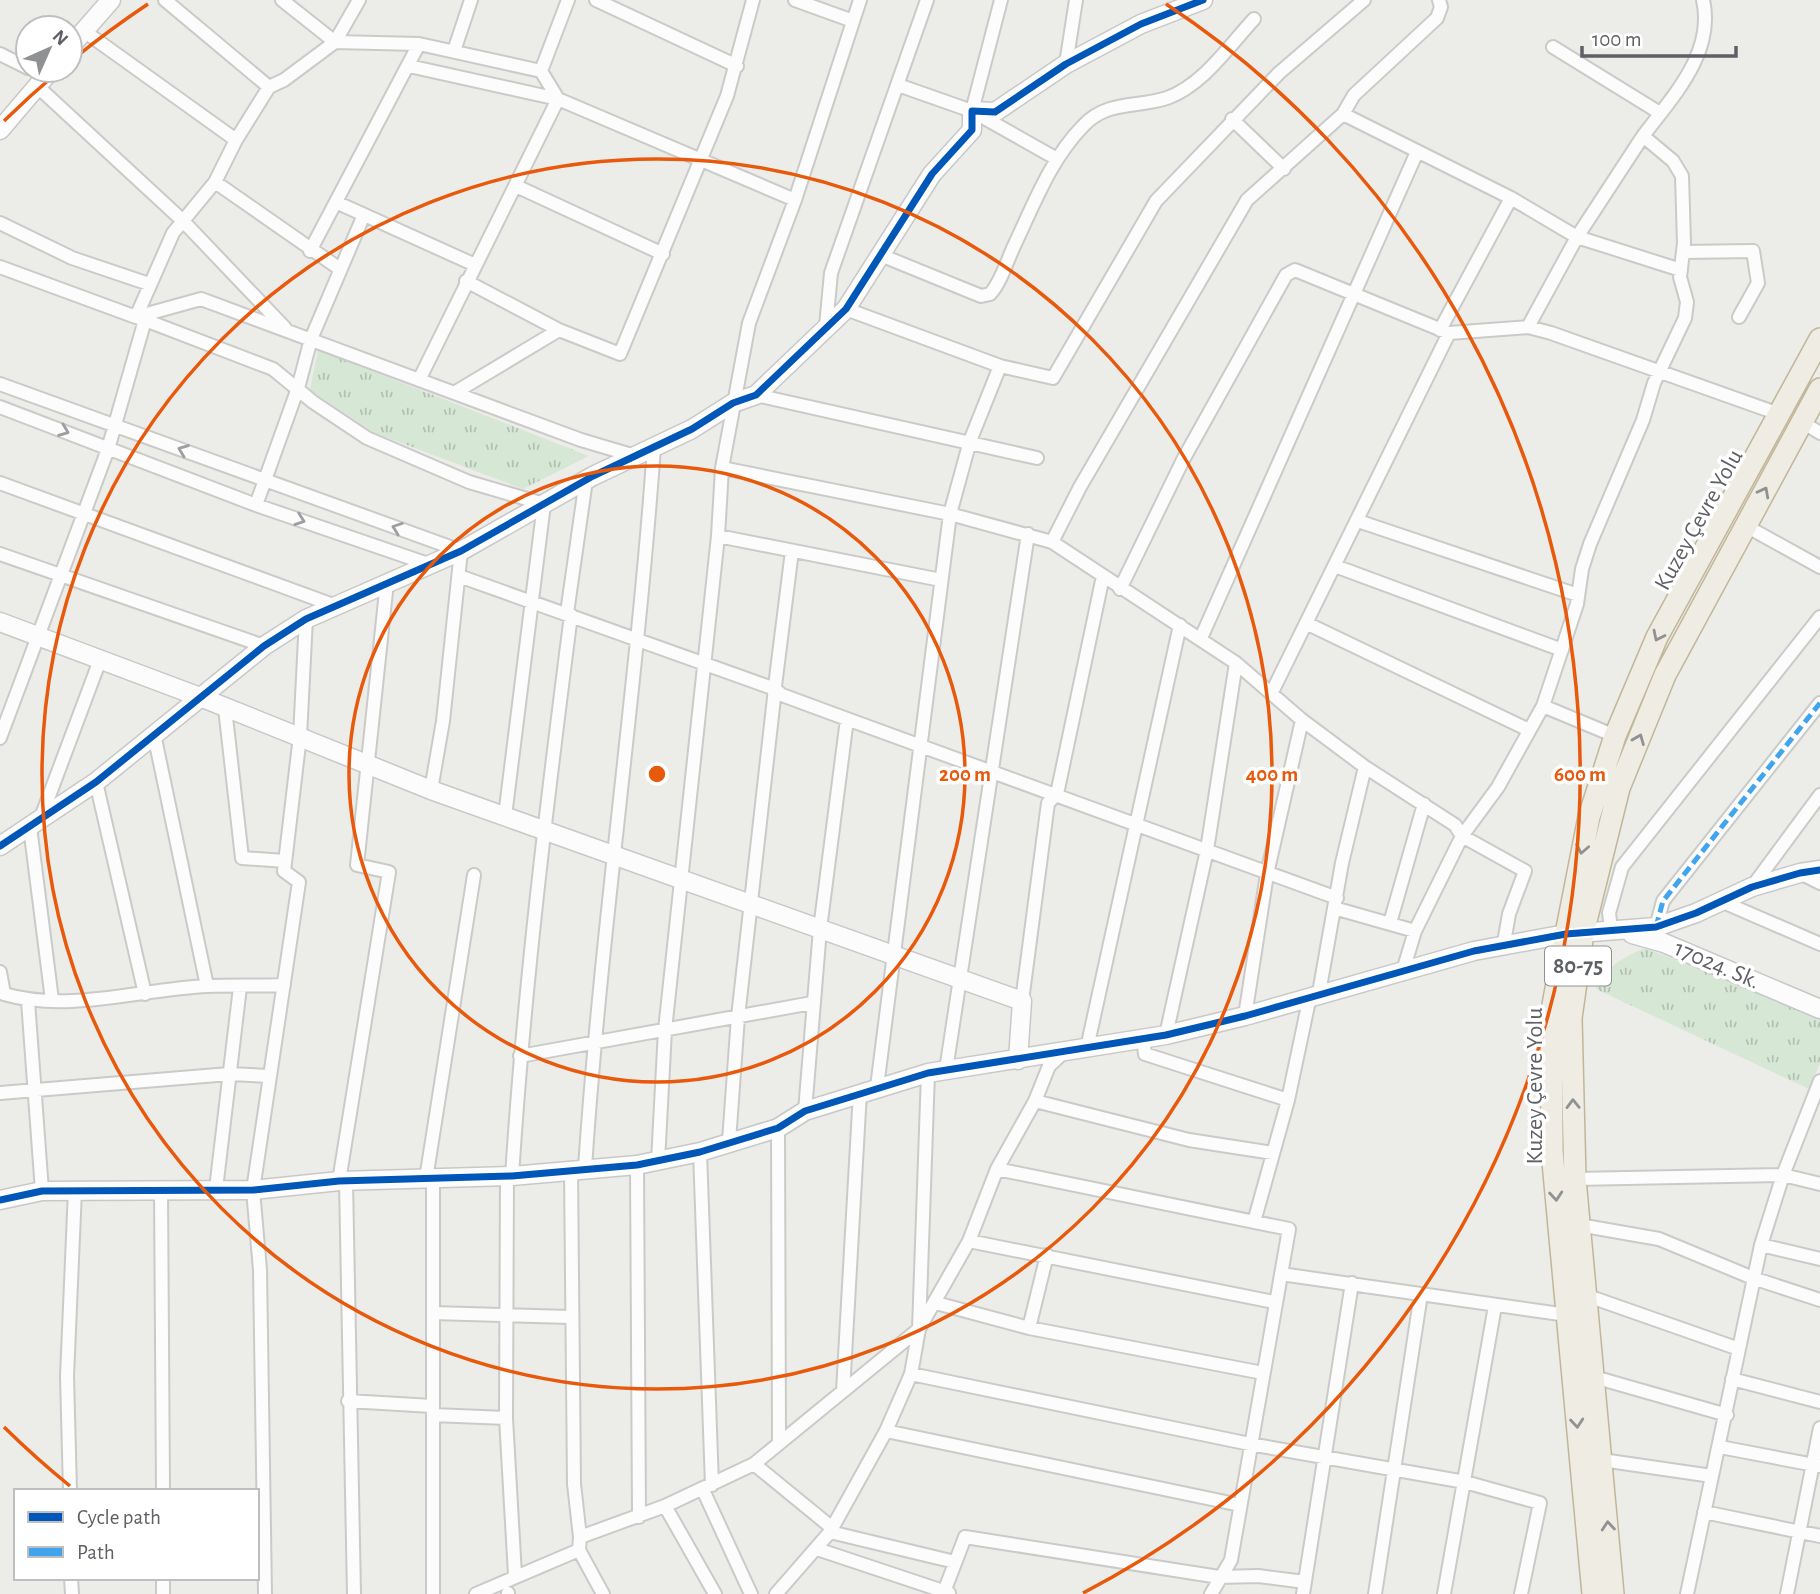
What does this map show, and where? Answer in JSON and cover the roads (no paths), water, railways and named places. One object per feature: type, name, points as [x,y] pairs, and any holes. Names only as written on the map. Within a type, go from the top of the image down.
[{"type":"highway","name":"Kuzey Çevre Yolu","points":[[1613,1594],[1574,1179],[1571,1018],[1574,933],[1589,817],[1615,736],[1657,637],[1820,339]]},
{"type":"highway","name":"Kuzey Çevre Yolu","points":[[1593,1594],[1552,1151],[1551,1030],[1574,933],[1619,788],[1665,675],[1820,389]]},
{"type":"street","points":[[84,25],[104,0]]},
{"type":"street","points":[[84,27],[111,0]]},
{"type":"street","points":[[165,0],[269,87]]},
{"type":"street","points":[[282,0],[335,42],[419,44],[541,71],[558,99]]},
{"type":"street","points":[[0,738],[40,637],[60,575],[108,449],[149,284],[182,220],[215,182],[236,140],[269,87],[284,80],[335,42],[359,0]]},
{"type":"street","points":[[454,51],[471,0]]},
{"type":"street","points":[[541,71],[568,0]]},
{"type":"street","points":[[596,0],[737,66]]},
{"type":"street","points":[[466,281],[559,330],[620,354],[663,254],[737,66],[753,0]]},
{"type":"street","points":[[795,0],[853,21]]},
{"type":"street","points":[[658,1161],[665,1030],[718,536],[722,468],[733,403],[749,323],[795,200],[860,0]]},
{"type":"street","points":[[826,326],[831,273],[927,0]]},
{"type":"street","points":[[0,846],[96,782],[264,646],[306,620],[333,605],[461,551],[586,480],[692,429],[733,403],[756,395],[846,309],[878,254],[932,174],[972,130],[972,111],[1001,0]]},
{"type":"street","points":[[1066,64],[1076,0]]},
{"type":"street","points":[[972,111],[995,112],[1066,64],[1180,5],[1203,0]]},
{"type":"street","points":[[846,309],[1000,366],[1054,377],[1156,201],[1232,119],[1297,57],[1364,0]]},
{"type":"street","points":[[1052,542],[1080,486],[1247,200],[1343,114],[1354,95],[1437,18],[1441,7],[1439,0]]},
{"type":"street","points":[[1528,327],[1577,237],[1699,55],[1705,35],[1703,0]]},
{"type":"street","points":[[878,254],[981,296],[990,294],[1057,159],[1094,114],[1120,105],[1166,99],[1184,90],[1203,75],[1254,19]]},
{"type":"street","points":[[84,39],[236,140]]},
{"type":"street","points":[[310,251],[338,204],[419,44]]},
{"type":"street","points":[[1553,47],[1660,113]]},
{"type":"street","points":[[409,66],[558,99],[795,200]]},
{"type":"street","points":[[0,116],[28,84]]},
{"type":"street","points":[[0,130],[30,84]]},
{"type":"street","points":[[48,84],[288,331]]},
{"type":"street","points":[[898,85],[972,111],[1057,159]]},
{"type":"street","points":[[419,380],[473,264],[516,186],[558,99]]},
{"type":"street","points":[[1343,114],[1511,198],[1577,237],[1681,270]]},
{"type":"street","points":[[1232,119],[1284,169]]},
{"type":"street","points":[[1402,974],[1415,931],[1462,836],[1498,787],[1544,706],[1578,595],[1581,569],[1590,544],[1614,493],[1660,370],[1685,318],[1687,302],[1681,270],[1682,176],[1673,161],[1643,136]]},
{"type":"street","points":[[1201,638],[1417,152]]},
{"type":"street","points":[[215,182],[310,251],[340,269]]},
{"type":"street","points":[[516,186],[663,254]]},
{"type":"street","points":[[1272,692],[1358,521],[1445,331],[1511,198]]},
{"type":"street","points":[[338,204],[362,217],[473,264]]},
{"type":"street","points":[[256,505],[298,388],[311,339],[362,217]]},
{"type":"street","points":[[0,223],[72,258],[149,284]]},
{"type":"street","points":[[1683,251],[1753,251],[1759,272],[1758,283],[1739,317]]},
{"type":"street","points":[[0,267],[273,369],[367,438],[469,482],[544,504]]},
{"type":"street","points":[[1120,589],[1184,458],[1286,275],[1295,270],[1445,331],[1528,327],[1660,370],[1779,414]]},
{"type":"street","points":[[141,319],[201,299],[580,440],[635,456]]},
{"type":"street","points":[[454,393],[559,330]]},
{"type":"street","points":[[843,1391],[869,1090],[892,954],[922,744],[950,514],[970,441],[1000,366]]},
{"type":"street","points":[[0,384],[461,551]]},
{"type":"street","points":[[756,395],[1037,458]]},
{"type":"street","points":[[0,407],[256,505],[431,565]]},
{"type":"street","points":[[1801,422],[1820,433]]},
{"type":"street","points":[[603,1594],[580,1544],[574,1484],[570,1317],[578,1169],[646,561],[654,447]]},
{"type":"street","points":[[722,468],[950,514],[1052,542],[1236,663],[1302,720],[1365,767],[1455,825],[1462,836],[1525,871],[1509,914],[1503,948]]},
{"type":"street","points":[[509,1588],[506,1316],[509,1176],[543,829],[586,480]]},
{"type":"street","points":[[0,483],[333,605]]},
{"type":"street","points":[[505,816],[527,652],[530,599],[544,504]]},
{"type":"street","points":[[1358,521],[1578,595]]},
{"type":"street","points":[[1746,526],[1820,567]]},
{"type":"street","points":[[946,1070],[1028,534]]},
{"type":"street","points":[[718,536],[941,580]]},
{"type":"street","points":[[431,790],[443,721],[461,551]]},
{"type":"street","points":[[729,1141],[750,903],[792,551]]},
{"type":"street","points":[[0,554],[264,646]]},
{"type":"street","points":[[1335,566],[1562,650]]},
{"type":"street","points":[[459,576],[704,662],[775,689],[782,695],[922,744],[1415,931]]},
{"type":"street","points":[[1018,1060],[1022,1001],[1048,803],[1056,794],[1103,576]]},
{"type":"street","points":[[354,1594],[342,1181],[389,872],[357,865],[387,582]]},
{"type":"street","points":[[1611,929],[1609,913],[1622,867],[1820,617]]},
{"type":"street","points":[[265,1594],[260,1270],[253,1191],[299,882],[285,871],[285,861],[300,736],[306,620]]},
{"type":"street","points":[[0,622],[367,762],[431,790],[1022,1001]]},
{"type":"street","points":[[1308,624],[1529,730]]},
{"type":"street","points":[[1087,1048],[1180,625]]},
{"type":"street","points":[[52,1000],[35,824],[100,660]]},
{"type":"street","points":[[1166,1035],[1206,850],[1236,663]]},
{"type":"street","points":[[1656,927],[1663,901],[1820,703]]},
{"type":"street","points":[[1544,706],[1615,736]]},
{"type":"street","points":[[225,708],[242,858],[285,861]]},
{"type":"street","points":[[805,1111],[820,929],[847,719]]},
{"type":"street","points":[[1245,1016],[1267,874],[1302,720]]},
{"type":"street","points":[[154,734],[207,986]]},
{"type":"street","points":[[1255,1222],[1315,995],[1365,767]]},
{"type":"street","points":[[96,782],[145,994]]},
{"type":"street","points":[[1752,887],[1820,795]]},
{"type":"street","points":[[1390,923],[1424,804]]},
{"type":"street","points":[[0,1200],[42,1191],[162,1188],[253,1191],[342,1181],[509,1176],[637,1165],[701,1152],[729,1141],[778,1128],[805,1111],[928,1073],[1166,1035],[1402,974],[1474,951],[1503,948],[1574,933],[1656,927],[1723,902],[1752,887],[1820,870]]},
{"type":"street","points":[[1800,873],[1820,883]]},
{"type":"street","points":[[433,1594],[430,1179],[474,875]]},
{"type":"street","points":[[1723,902],[1820,944]]},
{"type":"street","name":"17024. Sk.","points":[[1611,929],[1664,943],[1820,1009]]},
{"type":"street","points":[[0,972],[4,994],[28,1001],[145,994],[207,986],[284,985]]},
{"type":"street","points":[[216,1189],[240,987]]},
{"type":"street","points":[[28,1001],[42,1191]]},
{"type":"street","points":[[520,1056],[813,1003]]},
{"type":"street","points":[[1143,1038],[1145,1054],[1288,1100]]},
{"type":"street","points":[[476,1594],[509,1588],[580,1544],[754,1464],[919,1329],[969,1241],[997,1169],[1035,1101],[1049,1066],[1063,1053]]},
{"type":"street","points":[[777,1594],[831,1530],[886,1431],[911,1374],[919,1329],[928,1073]]},
{"type":"street","points":[[0,1093],[229,1074],[269,1076]]},
{"type":"street","points":[[1687,1594],[1761,1245],[1783,1175],[1819,1089]]},
{"type":"street","points":[[1035,1101],[1189,1140],[1273,1153]]},
{"type":"street","points":[[778,1128],[779,1443]]},
{"type":"street","points":[[701,1152],[708,1487],[751,1594]]},
{"type":"street","points":[[637,1165],[639,1517]]},
{"type":"street","points":[[997,1169],[1289,1229],[1274,1302],[1231,1560],[1211,1594]]},
{"type":"street","points":[[1574,1179],[1783,1175],[1820,1184]]},
{"type":"street","points":[[162,1188],[163,1489]]},
{"type":"street","points":[[69,1489],[67,1376],[75,1190]]},
{"type":"street","points":[[1579,1225],[1659,1239],[1753,1278],[1820,1300]]},
{"type":"street","points":[[969,1241],[1274,1302]]},
{"type":"street","points":[[1761,1245],[1820,1259]]},
{"type":"street","points":[[1029,1328],[1047,1255]]},
{"type":"street","points":[[1281,1273],[1567,1315]]},
{"type":"street","points":[[817,1549],[948,1593],[955,1562],[965,1537],[1219,1577],[1258,1576],[1304,1588],[1352,1283]]},
{"type":"street","points":[[1375,1594],[1392,1468],[1422,1294]]},
{"type":"street","points":[[1585,1295],[1739,1349]]},
{"type":"street","points":[[936,1303],[1029,1328],[1264,1373]]},
{"type":"street","points":[[1444,1594],[1495,1306]]},
{"type":"street","points":[[433,1313],[570,1317]]},
{"type":"street","points":[[911,1374],[1250,1444],[1465,1482],[1540,1503],[1521,1594]]},
{"type":"street","points":[[1594,1377],[1727,1415]]},
{"type":"street","points":[[1732,1379],[1820,1402]]},
{"type":"street","points":[[348,1401],[506,1418]]},
{"type":"street","points":[[1787,1594],[1816,1466],[1820,1428]]},
{"type":"street","points":[[886,1431],[1240,1505]]},
{"type":"street","points":[[1720,1447],[1816,1466]]},
{"type":"street","points":[[1602,1461],[1712,1476]]},
{"type":"street","points":[[754,1464],[831,1530],[955,1562]]},
{"type":"street","points":[[665,1506],[715,1594]]},
{"type":"street","points":[[1704,1512],[1820,1536]]}]
